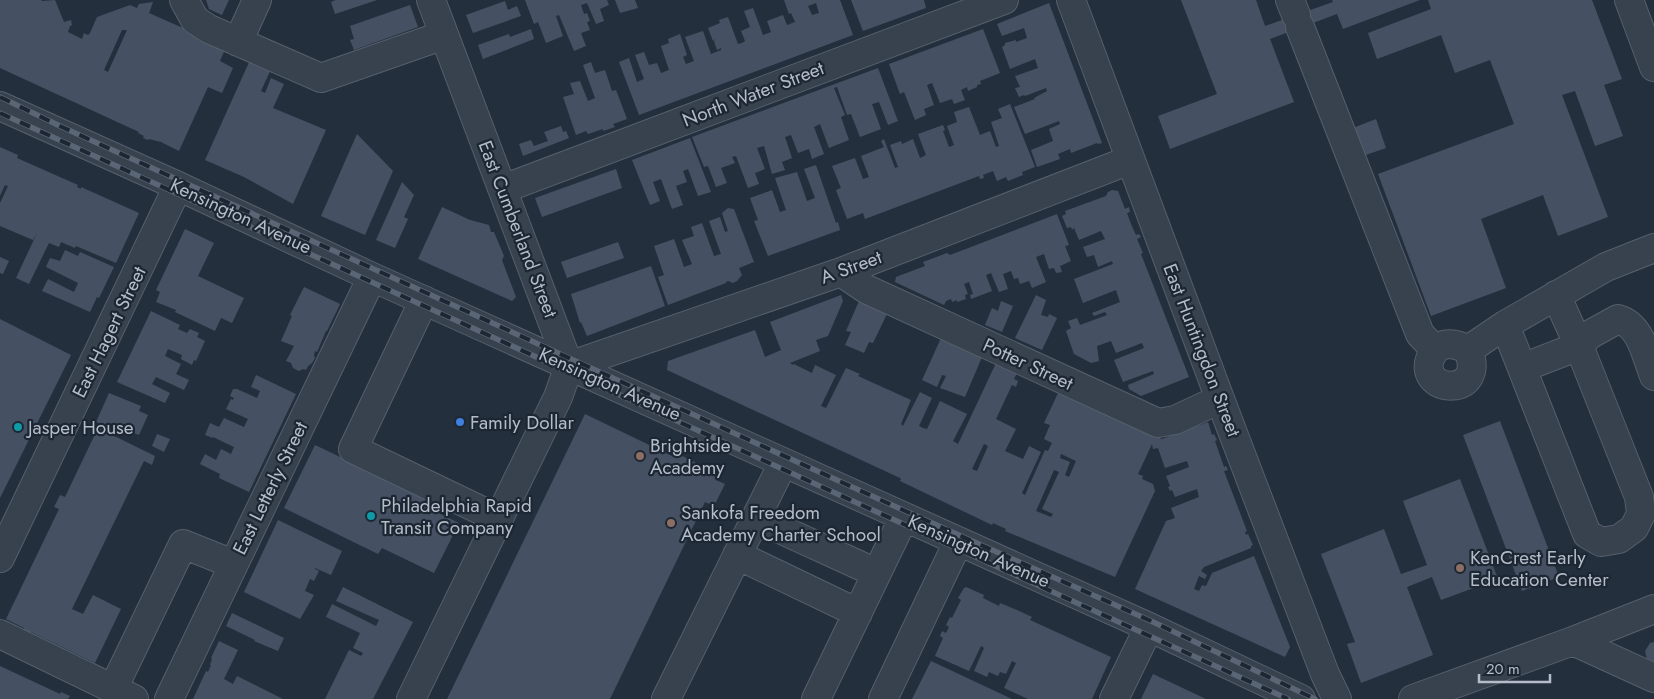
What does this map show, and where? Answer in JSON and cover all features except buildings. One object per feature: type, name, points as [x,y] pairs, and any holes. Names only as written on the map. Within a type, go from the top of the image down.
[{"type":"street","points":[[184,0],[195,20],[209,29],[321,78],[444,35]]},
{"type":"street","points":[[238,42],[257,0]]},
{"type":"street","name":"North Water Street","points":[[503,189],[1004,0]]},
{"type":"street","name":"East Huntingdon Street","points":[[1071,0],[1220,400],[1325,674],[1337,699]]},
{"type":"street","points":[[1629,0],[1654,67]]},
{"type":"street","name":"East Cumberland Street","points":[[440,3],[444,35],[569,366]]},
{"type":"street","points":[[1295,14],[1420,334],[1435,350]]},
{"type":"street","name":"Kensington Avenue","points":[[0,106],[178,186],[372,277],[1149,627],[1301,699]]},
{"type":"street","name":"A Street","points":[[569,366],[840,272],[1130,160]]},
{"type":"street","name":"East Hagert Street","points":[[0,558],[178,186]]},
{"type":"street","points":[[1468,350],[1556,295],[1606,267],[1654,248]]},
{"type":"street","name":"Potter Street","points":[[840,272],[875,293],[1158,423],[1175,420],[1220,400]]},
{"type":"street","name":"East Letterly Street","points":[[169,699],[372,277]]},
{"type":"street","points":[[1505,326],[1587,534],[1601,542],[1619,539],[1647,518],[1579,346],[1556,295]]},
{"type":"street","points":[[424,300],[353,449],[499,519]]},
{"type":"street","points":[[1522,368],[1579,346],[1589,335],[1618,319],[1626,322],[1637,332],[1654,376]]},
{"type":"street","points":[[1453,344],[1468,350],[1472,359],[1469,376],[1460,385],[1448,387],[1440,384],[1432,375],[1429,367],[1430,359],[1435,350],[1442,345],[1453,344]]},
{"type":"street","points":[[411,699],[558,397],[569,366]]},
{"type":"street","points":[[666,699],[783,462]]},
{"type":"street","points":[[756,518],[861,566]]},
{"type":"street","points":[[816,699],[904,518]]},
{"type":"street","points":[[883,699],[958,542]]},
{"type":"street","points":[[0,634],[123,694],[183,544],[234,564]]},
{"type":"street","points":[[737,555],[858,614]]},
{"type":"street","points":[[1413,699],[1573,641],[1654,609]]},
{"type":"street","points":[[1114,699],[1149,627]]},
{"type":"street","points":[[1573,641],[1654,678]]},
{"type":"railway","points":[[0,97],[883,501],[1151,621],[1315,699]]},
{"type":"railway","points":[[0,113],[1288,699]]},
{"type":"place","name":"Family Dollar","points":[[460,422]]},
{"type":"place","name":"Jasper House","points":[[18,427]]},
{"type":"place","name":"Brightside Academy","points":[[640,456]]},
{"type":"place","name":"Philadelphia Rapid Transit Company","points":[[371,516]]},
{"type":"place","name":"Sankofa Freedom Academy Charter School","points":[[671,523]]},
{"type":"place","name":"KenCrest Early Education Center","points":[[1460,568]]}]
